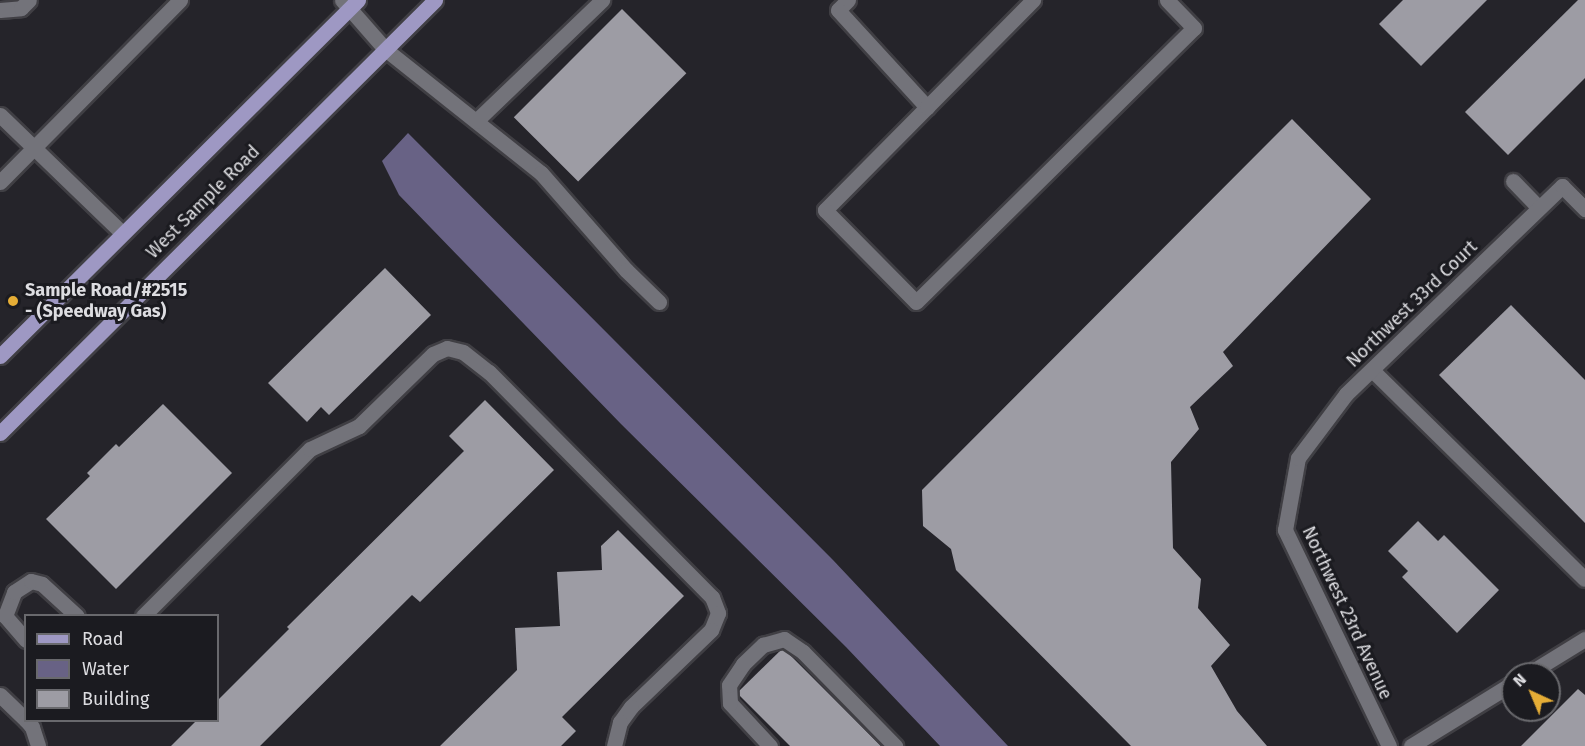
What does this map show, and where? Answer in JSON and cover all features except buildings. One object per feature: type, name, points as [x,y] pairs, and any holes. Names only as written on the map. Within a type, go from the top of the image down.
[{"type":"main road","name":"West Sample Road","points":[[0,433],[435,0]]},
{"type":"main road","name":"West Sample Road","points":[[0,356],[350,3]]},
{"type":"street","points":[[0,10],[21,8],[29,0]]},
{"type":"street","points":[[0,182],[180,0]]},
{"type":"street","points":[[476,121],[602,0]]},
{"type":"street","points":[[848,0],[838,10],[927,107]]},
{"type":"street","points":[[1034,0],[825,210],[915,302],[1194,28],[1167,0]]},
{"type":"street","points":[[350,3],[385,49],[541,173],[626,270],[659,302]]},
{"type":"street","points":[[0,115],[122,233]]},
{"type":"street","points":[[1513,181],[1539,208]]},
{"type":"street","name":"Northwest 33rd Court","points":[[1298,458],[1346,394],[1562,186],[1585,209]]},
{"type":"street","points":[[144,614],[310,449],[359,426],[433,354],[447,348],[463,352],[489,372],[712,597],[718,613],[711,630],[620,722],[614,746]]},
{"type":"street","points":[[1372,370],[1585,579]]},
{"type":"street","name":"Northwest 23rd Avenue","points":[[1298,458],[1286,530],[1389,746]]},
{"type":"street","points":[[24,638],[5,616],[14,592],[32,581],[42,584],[76,614]]},
{"type":"street","points":[[770,746],[730,703],[729,686],[744,664],[763,645],[784,639],[803,652],[895,746]]},
{"type":"street","points":[[1548,662],[1585,639]]},
{"type":"street","points":[[1411,746],[1501,690]]},
{"type":"street","points":[[2,702],[24,718]]},
{"type":"street","points":[[30,722],[38,746]]},
{"type":"water","points":[[408,133],[833,560],[1008,746],[940,746],[846,647],[621,424],[399,195],[382,161]]},
{"type":"place","name":"Sample Road/#2515 - (Speedway Gas)","points":[[13,301]]}]
